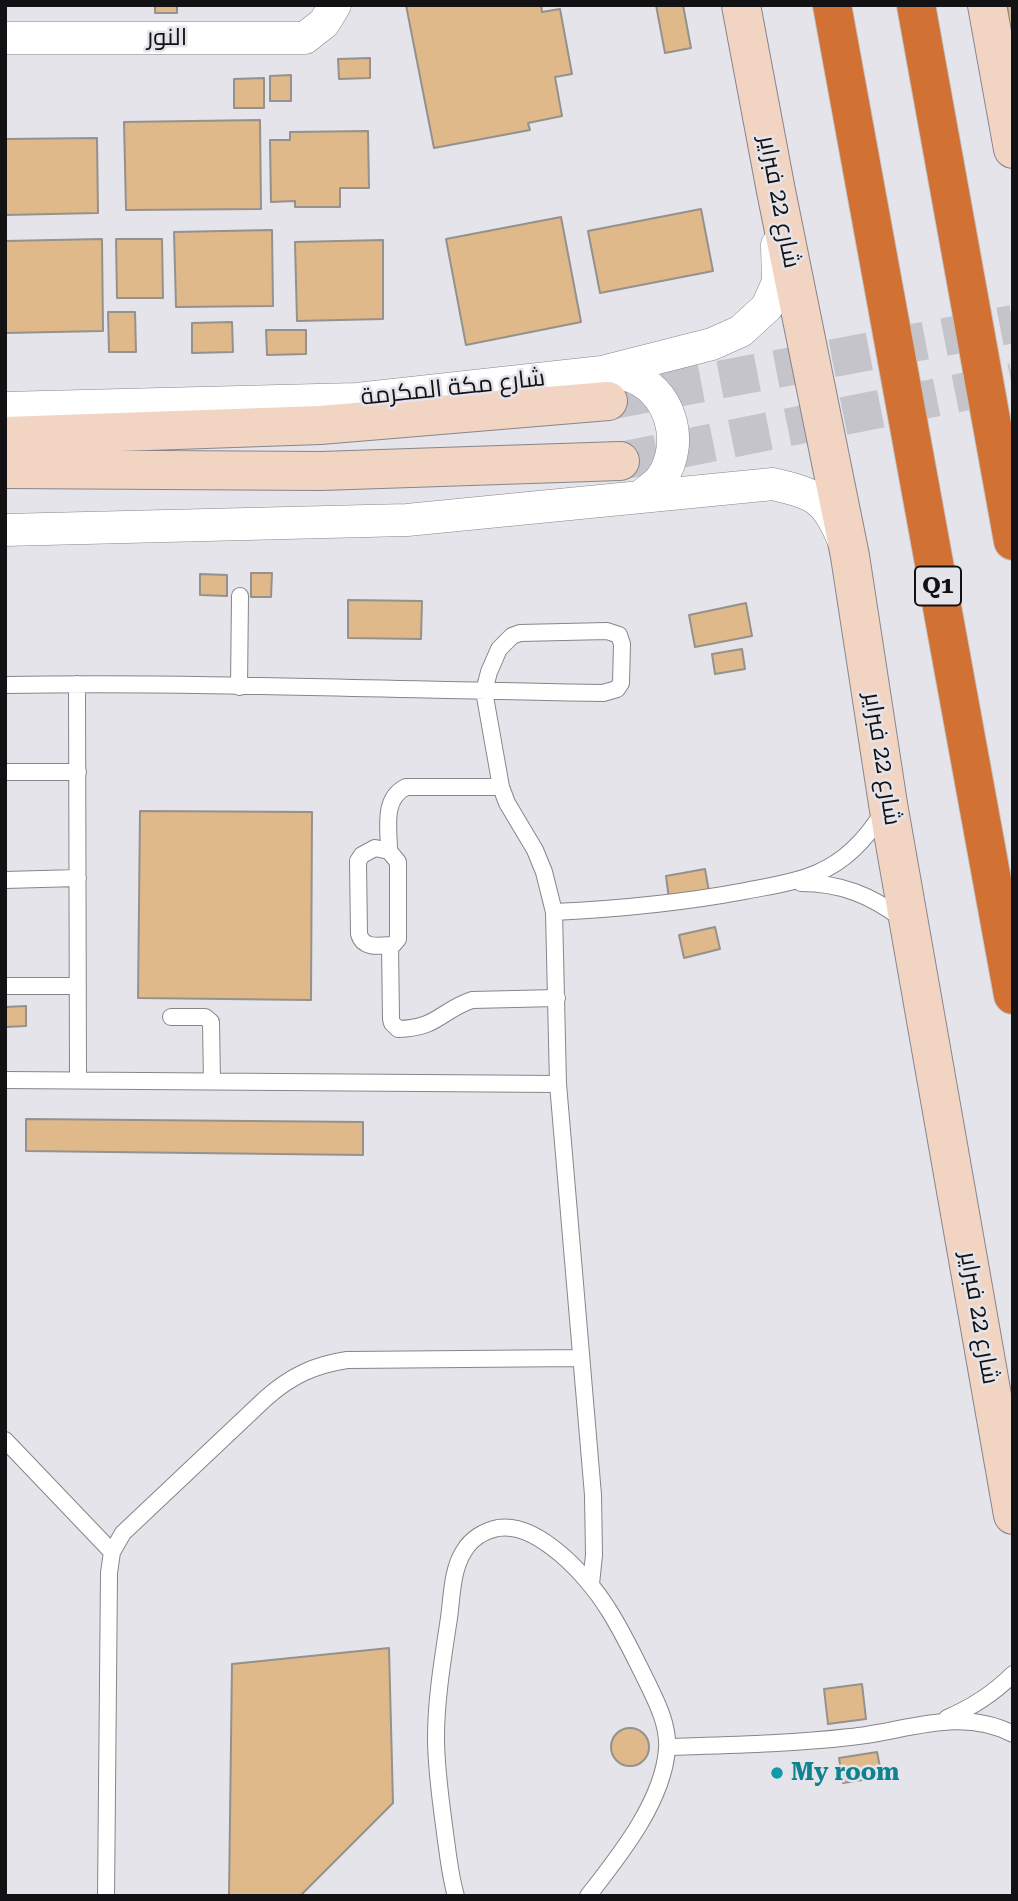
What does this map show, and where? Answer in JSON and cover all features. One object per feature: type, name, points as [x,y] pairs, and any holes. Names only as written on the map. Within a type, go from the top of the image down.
[{"type":"highway","name":"Q1","points":[[832,5],[1013,995]]},
{"type":"highway","points":[[916,5],[1013,541]]},
{"type":"main road","name":"شارع 22 فبراير","points":[[741,5],[850,556],[888,804],[1013,1515]]},
{"type":"main road","points":[[987,5],[1013,149]]},
{"type":"main road","name":"شارع مكة المكرمة","points":[[5,436],[320,425],[605,387]]},
{"type":"main road","points":[[5,469],[321,471],[620,461]]},
{"type":"street","name":"النور","points":[[5,38],[305,38],[329,14]]},
{"type":"street","name":"شارع مكة المكرمة","points":[[5,408],[357,399],[605,387],[741,331],[767,307],[778,282],[776,191]]},
{"type":"street","points":[[605,387],[628,375],[651,388],[667,408],[674,432],[672,457],[660,480],[640,497]]},
{"type":"street","points":[[5,530],[407,520],[773,484],[810,493],[832,513],[850,556]]},
{"type":"lane","points":[[239,687],[240,596]]},
{"type":"lane","points":[[5,685],[77,684],[239,687],[484,691],[610,693],[621,683],[621,639],[613,631],[520,633],[512,636],[499,649],[484,691],[501,787],[507,803],[535,850],[544,872],[554,912],[558,1084],[594,1525],[590,1584]]},
{"type":"lane","points":[[77,684],[78,1080]]},
{"type":"lane","points":[[5,772],[78,772]]},
{"type":"lane","points":[[389,851],[389,807],[397,793],[406,787],[501,787]]},
{"type":"lane","points":[[554,912],[633,908],[704,899],[788,883],[819,872],[848,855],[871,832],[888,804]]},
{"type":"lane","points":[[375,848],[389,851],[398,862],[398,939],[390,945],[367,945],[360,938],[358,861],[362,855],[375,848]]},
{"type":"lane","points":[[5,880],[78,878]]},
{"type":"lane","points":[[788,883],[821,883],[854,890],[884,904],[909,925]]},
{"type":"lane","points":[[390,945],[392,1023],[398,1029],[427,1025],[472,1000],[557,998]]},
{"type":"lane","points":[[5,986],[78,986]]},
{"type":"lane","points":[[171,1017],[205,1017],[211,1023],[212,1081]]},
{"type":"lane","points":[[5,1080],[558,1084]]},
{"type":"lane","points":[[106,1896],[109,1573],[117,1542],[131,1525],[266,1398],[284,1382],[303,1371],[325,1363],[347,1360],[581,1358]]},
{"type":"lane","points":[[5,1440],[113,1552]]},
{"type":"lane","points":[[456,1896],[440,1796],[436,1739],[440,1682],[458,1562],[470,1542],[480,1535],[490,1530],[514,1527],[526,1531],[555,1550],[590,1584],[621,1631],[663,1717],[667,1747],[661,1781],[649,1809],[587,1896]]},
{"type":"lane","points":[[942,1721],[970,1708],[995,1691],[1013,1674]]},
{"type":"lane","points":[[667,1747],[853,1737],[942,1721],[974,1722],[1013,1734]]},
{"type":"building","points":[[155,5],[177,5],[177,13],[155,13]]},
{"type":"building","points":[[406,5],[541,5],[542,12],[560,9],[572,74],[555,77],[562,116],[528,123],[530,130],[434,148]]},
{"type":"building","points":[[656,5],[683,5],[691,48],[665,53]]},
{"type":"building","points":[[1007,5],[1013,5],[1013,57]]},
{"type":"building","points":[[370,58],[370,78],[339,79],[338,59]]},
{"type":"building","points":[[291,75],[291,101],[270,101],[270,76]]},
{"type":"building","points":[[264,78],[264,108],[234,108],[234,79]]},
{"type":"building","points":[[260,120],[261,209],[126,210],[124,122]]},
{"type":"building","points":[[368,131],[369,188],[340,188],[340,207],[295,207],[295,201],[271,202],[270,140],[290,140],[290,132]]},
{"type":"building","points":[[97,138],[98,213],[5,215],[5,139]]},
{"type":"building","points":[[701,209],[713,271],[600,293],[588,231]]},
{"type":"building","points":[[561,217],[581,322],[466,345],[446,239]]},
{"type":"building","points":[[272,230],[273,306],[176,307],[174,232]]},
{"type":"building","points":[[102,239],[103,331],[5,333],[5,241]]},
{"type":"building","points":[[116,239],[162,239],[163,298],[117,298]]},
{"type":"building","points":[[383,240],[383,319],[297,321],[295,242]]},
{"type":"building","points":[[108,312],[135,312],[136,352],[109,352]]},
{"type":"building","points":[[232,322],[233,352],[192,353],[192,323]]},
{"type":"building","points":[[266,330],[306,330],[306,354],[267,355]]},
{"type":"building","points":[[251,573],[272,573],[271,597],[251,597]]},
{"type":"building","points":[[200,574],[227,575],[227,596],[200,595]]},
{"type":"building","points":[[348,600],[422,601],[421,639],[348,638]]},
{"type":"building","points":[[746,603],[752,636],[695,647],[689,615]]},
{"type":"building","points":[[742,649],[745,669],[715,674],[712,654]]},
{"type":"building","points":[[140,811],[312,812],[311,1000],[138,998]]},
{"type":"building","points":[[705,869],[709,892],[669,899],[666,876]]},
{"type":"building","points":[[715,927],[720,949],[684,958],[679,935]]},
{"type":"building","points":[[26,1006],[26,1026],[5,1027],[5,1007]]},
{"type":"building","points":[[26,1119],[363,1122],[363,1155],[26,1151]]},
{"type":"building","points":[[6,1218],[6,1270],[5,1270]]},
{"type":"building","points":[[389,1648],[393,1803],[300,1896],[229,1896],[232,1664]]},
{"type":"building","points":[[862,1684],[866,1719],[828,1724],[824,1689]]},
{"type":"building","points":[[630,1728],[644,1733],[649,1747],[644,1761],[630,1766],[616,1761],[611,1747],[616,1733]]},
{"type":"building","points":[[877,1752],[882,1777],[843,1783],[839,1758]]},
{"type":"tunnel","points":[[608,401],[1013,324]]},
{"type":"tunnel","points":[[620,461],[1013,382]]},
{"type":"place","name":"My room","points":[[777,1773]]}]
